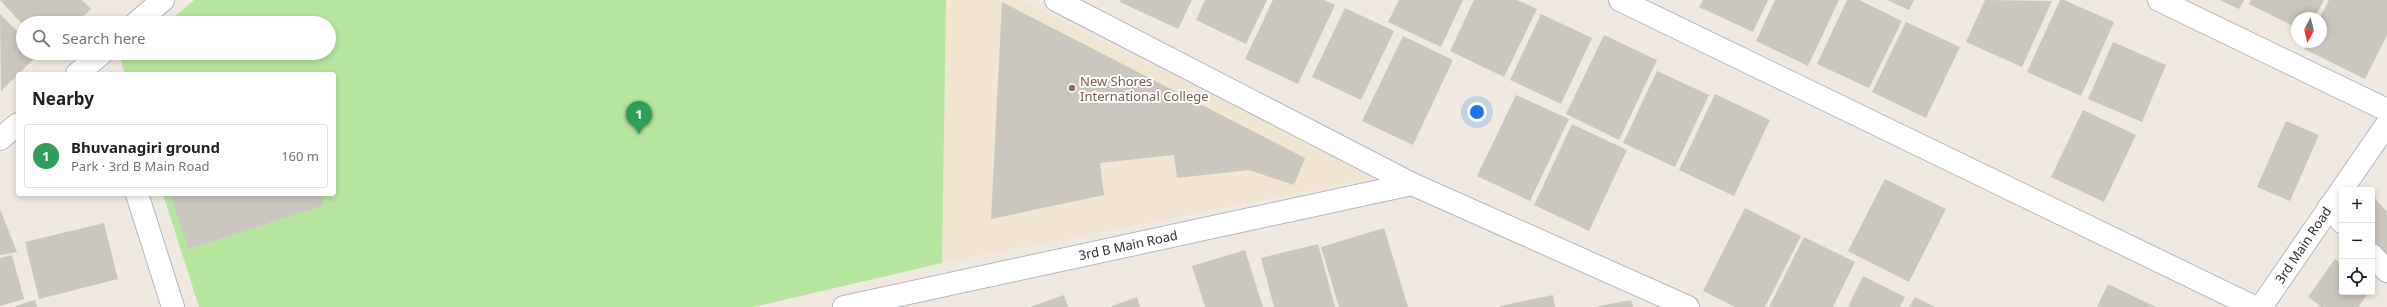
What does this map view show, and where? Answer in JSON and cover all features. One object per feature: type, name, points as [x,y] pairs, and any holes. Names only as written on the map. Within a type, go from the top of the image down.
[{"type":"street","points":[[144,16],[163,0]]},
{"type":"street","points":[[1056,0],[1412,184],[1688,307]]},
{"type":"street","points":[[1620,0],[2254,307]]},
{"type":"street","points":[[2159,0],[2387,110]]},
{"type":"street","points":[[80,72],[98,62]]},
{"type":"street","name":"3rd Main Road","points":[[2261,307],[2335,215],[2387,124]]},
{"type":"street","points":[[0,139],[16,126]]},
{"type":"street","name":"3rd B Main Road","points":[[844,307],[1412,184]]},
{"type":"street","points":[[138,196],[173,307]]},
{"type":"street","points":[[2375,258],[2387,271]]},
{"type":"shaded area","name":"New Shores International College","points":[[946,0],[1019,0],[1378,177],[942,263]]},
{"type":"green space","points":[[194,0],[946,0],[942,263],[753,307],[199,307],[164,196],[336,196],[336,72],[124,72],[121,62],[123,60],[336,60],[336,16],[175,16]]},
{"type":"building","points":[[0,0],[82,0],[91,9],[84,16],[16,16],[16,17]]},
{"type":"building","points":[[1121,0],[1192,0],[1178,29],[1120,2]]},
{"type":"building","points":[[1205,0],[1267,0],[1246,44],[1196,20]]},
{"type":"building","points":[[1273,0],[1324,0],[1335,5],[1298,84],[1245,59]]},
{"type":"building","points":[[1399,0],[1463,0],[1441,47],[1388,22]]},
{"type":"building","points":[[1474,0],[1517,0],[1537,9],[1504,77],[1450,51]]},
{"type":"building","points":[[1703,0],[1768,0],[1753,32],[1699,7]]},
{"type":"building","points":[[1775,0],[1839,0],[1808,66],[1756,41]]},
{"type":"building","points":[[1847,0],[1859,0],[1902,21],[1869,88],[1817,64]]},
{"type":"building","points":[[1887,0],[1914,0],[1909,10]]},
{"type":"building","points":[[1985,0],[2052,1],[2022,67],[1966,42]]},
{"type":"building","points":[[2060,0],[2064,0],[2114,22],[2081,96],[2027,72]]},
{"type":"building","points":[[2220,0],[2244,0],[2239,9]]},
{"type":"building","points":[[2251,0],[2324,0],[2317,12],[2291,12],[2291,25],[2249,4]]},
{"type":"building","points":[[2329,0],[2387,0],[2387,35],[2365,79],[2304,49],[2327,48],[2327,12],[2323,12]]},
{"type":"building","points":[[1002,2],[1305,158],[1294,185],[1249,170],[1177,178],[1174,155],[1100,163],[1104,195],[991,219]]},
{"type":"building","points":[[1345,8],[1394,31],[1361,100],[1312,77]]},
{"type":"building","points":[[0,14],[16,30],[16,60],[33,60],[21,72],[16,72],[16,76],[1,91]]},
{"type":"building","points":[[1541,14],[1592,38],[1561,104],[1510,80]]},
{"type":"building","points":[[1906,22],[1960,47],[1926,118],[1872,92]]},
{"type":"building","points":[[1604,35],[1657,60],[1619,140],[1566,114]]},
{"type":"building","points":[[1403,36],[1453,60],[1413,145],[1362,121]]},
{"type":"building","points":[[2113,42],[2166,65],[2142,122],[2088,99]]},
{"type":"building","points":[[1657,71],[1709,95],[1675,167],[1623,143]]},
{"type":"building","points":[[1715,94],[1770,120],[1734,196],[1679,170]]},
{"type":"building","points":[[1516,95],[1569,119],[1530,201],[1477,176]]},
{"type":"building","points":[[2083,110],[2136,135],[2104,202],[2051,177]]},
{"type":"building","points":[[2286,121],[2319,135],[2290,201],[2257,187]]},
{"type":"building","points":[[1572,124],[1627,150],[1589,231],[1534,205]]},
{"type":"building","points":[[1885,179],[1946,209],[1909,282],[1848,251]]},
{"type":"building","points":[[171,196],[321,196],[324,205],[189,249]]},
{"type":"building","points":[[2375,198],[2387,212],[2387,261],[2375,252]]},
{"type":"building","points":[[1745,208],[1801,236],[1765,307],[1735,307],[1703,291]]},
{"type":"building","points":[[0,209],[17,252],[0,255]]},
{"type":"building","points":[[104,223],[118,279],[39,299],[25,242]]},
{"type":"building","points":[[1384,228],[1408,307],[1339,307],[1321,247]]},
{"type":"building","points":[[1804,237],[1855,262],[1833,307],[1769,307]]},
{"type":"building","points":[[1318,244],[1335,307],[1274,307],[1261,258]]},
{"type":"building","points":[[1245,250],[1263,307],[1205,307],[1192,266]]},
{"type":"building","points":[[12,255],[24,299],[0,306],[0,258]]},
{"type":"building","points":[[2335,259],[2339,262],[2339,295],[2367,295],[2358,307],[2322,307],[2308,297]]},
{"type":"building","points":[[1863,276],[1905,297],[1900,307],[1848,307]]},
{"type":"building","points":[[2108,284],[2156,307],[2097,307]]},
{"type":"building","points":[[1064,295],[1068,307],[1030,307]]},
{"type":"building","points":[[1553,295],[1555,307],[1500,307],[1500,306]]},
{"type":"building","points":[[1137,297],[1140,307],[1109,307]]},
{"type":"building","points":[[1915,297],[1935,307],[1909,307]]},
{"type":"building","points":[[35,300],[37,307],[13,307]]},
{"type":"building","points":[[1631,300],[1633,307],[1598,307],[1598,306]]},
{"type":"place","name":"New Shores International College","points":[[1072,88]]},
{"type":"place","name":"Bhuvanagiri ground","points":[[639,134]]}]
